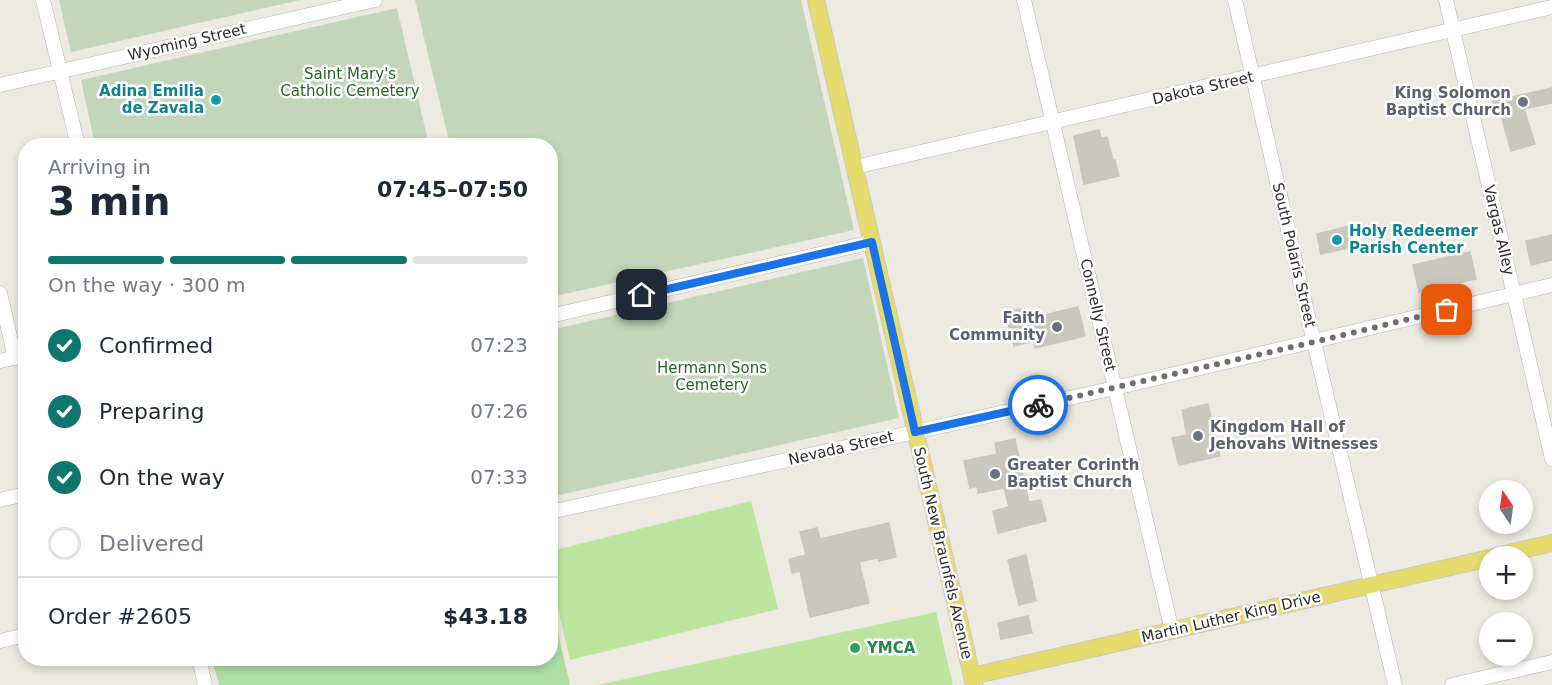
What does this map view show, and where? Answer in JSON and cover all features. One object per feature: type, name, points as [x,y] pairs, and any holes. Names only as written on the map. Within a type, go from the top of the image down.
[{"type":"main road","name":"South New Braunfels Avenue","points":[[816,0],[973,681]]},
{"type":"main road","points":[[1533,547],[1552,543]]},
{"type":"main road","name":"Martin Luther King Drive","points":[[973,681],[1172,631],[1479,560]]},
{"type":"street","points":[[43,0],[76,138]]},
{"type":"street","name":"Wyoming Street","points":[[0,85],[375,0]]},
{"type":"street","name":"Connelly Street","points":[[1024,0],[1172,631]]},
{"type":"street","name":"South Polaris Street","points":[[1235,0],[1395,685]]},
{"type":"street","name":"Vargas Alley","points":[[1446,0],[1514,294],[1549,432],[1552,459]]},
{"type":"street","points":[[1551,0],[1552,7]]},
{"type":"street","name":"Dakota Street","points":[[855,167],[1552,7]]},
{"type":"street","points":[[558,314],[872,242]]},
{"type":"street","name":"Nevada Street","points":[[558,510],[1115,388],[1552,285]]},
{"type":"street","points":[[0,293],[18,350]]},
{"type":"street","points":[[0,361],[18,356]]},
{"type":"street","points":[[0,500],[18,496]]},
{"type":"street","points":[[0,640],[18,637]]},
{"type":"street","points":[[1452,685],[1552,662]]},
{"type":"street","points":[[201,666],[205,685]]},
{"type":"green space","points":[[59,0],[300,0],[71,52]]},
{"type":"green space","points":[[415,0],[801,0],[854,230],[558,295],[558,138],[448,138]]},
{"type":"green space","name":"Saint Mary's Catholic Cemetery","points":[[397,8],[427,138],[93,138],[81,80]]},
{"type":"green space","name":"Hermann Sons Cemetery","points":[[863,258],[899,418],[558,495],[558,328]]},
{"type":"green space","points":[[751,501],[778,609],[570,660],[558,609],[558,549]]},
{"type":"green space","name":"YMCA","points":[[936,612],[953,685],[597,685]]},
{"type":"green space","points":[[558,633],[570,685],[219,685],[214,666],[558,666]]},
{"type":"building","points":[[1552,88],[1552,103],[1524,109],[1535,144],[1511,151],[1501,115],[1497,116],[1493,101]]},
{"type":"building","points":[[1099,130],[1101,138],[1107,137],[1119,176],[1084,184],[1074,136]]},
{"type":"building","name":"Holy Redeemer Parish Center","points":[[1354,225],[1358,246],[1321,254],[1317,234]]},
{"type":"building","points":[[1552,235],[1552,260],[1531,265],[1526,241]]},
{"type":"building","points":[[1470,252],[1476,279],[1419,292],[1413,265]]},
{"type":"building","name":"Faith Community","points":[[1078,307],[1085,336],[1035,348],[1034,341],[1014,346],[1005,313],[1020,309],[1023,320]]},
{"type":"building","name":"Kingdom Hall of Jehovahs Witnesses","points":[[1208,404],[1220,456],[1179,465],[1172,438],[1187,435],[1182,410]]},
{"type":"building","name":"Greater Corinth Baptist Church","points":[[1015,439],[1029,502],[1041,500],[1046,521],[998,533],[993,511],[1009,507],[1004,488],[978,493],[977,486],[970,488],[964,461],[997,454],[995,443]]},
{"type":"building","points":[[889,523],[896,557],[859,562],[869,603],[810,617],[800,571],[792,573],[789,559],[806,555],[800,532],[817,528],[820,539]]},
{"type":"building","points":[[1026,555],[1036,601],[1019,605],[1008,560]]},
{"type":"building","points":[[1028,616],[1032,633],[1001,639],[998,623]]},
{"type":"way so far","points":[[1038,405],[1447,310]]},
{"type":"place","name":"Adina Emilia de Zavala","points":[[216,100]]},
{"type":"place","name":"King Solomon Baptist Church","points":[[1523,102]]},
{"type":"place","name":"Holy Redeemer Parish Center","points":[[1337,240]]},
{"type":"place","name":"Faith Community","points":[[1057,327]]},
{"type":"place","name":"Kingdom Hall of Jehovahs Witnesses","points":[[1198,436]]},
{"type":"place","name":"Greater Corinth Baptist Church","points":[[995,474]]},
{"type":"place","name":"YMCA","points":[[855,648]]},
{"type":"route","points":[[642,295],[872,242],[915,432],[1038,405]]}]
